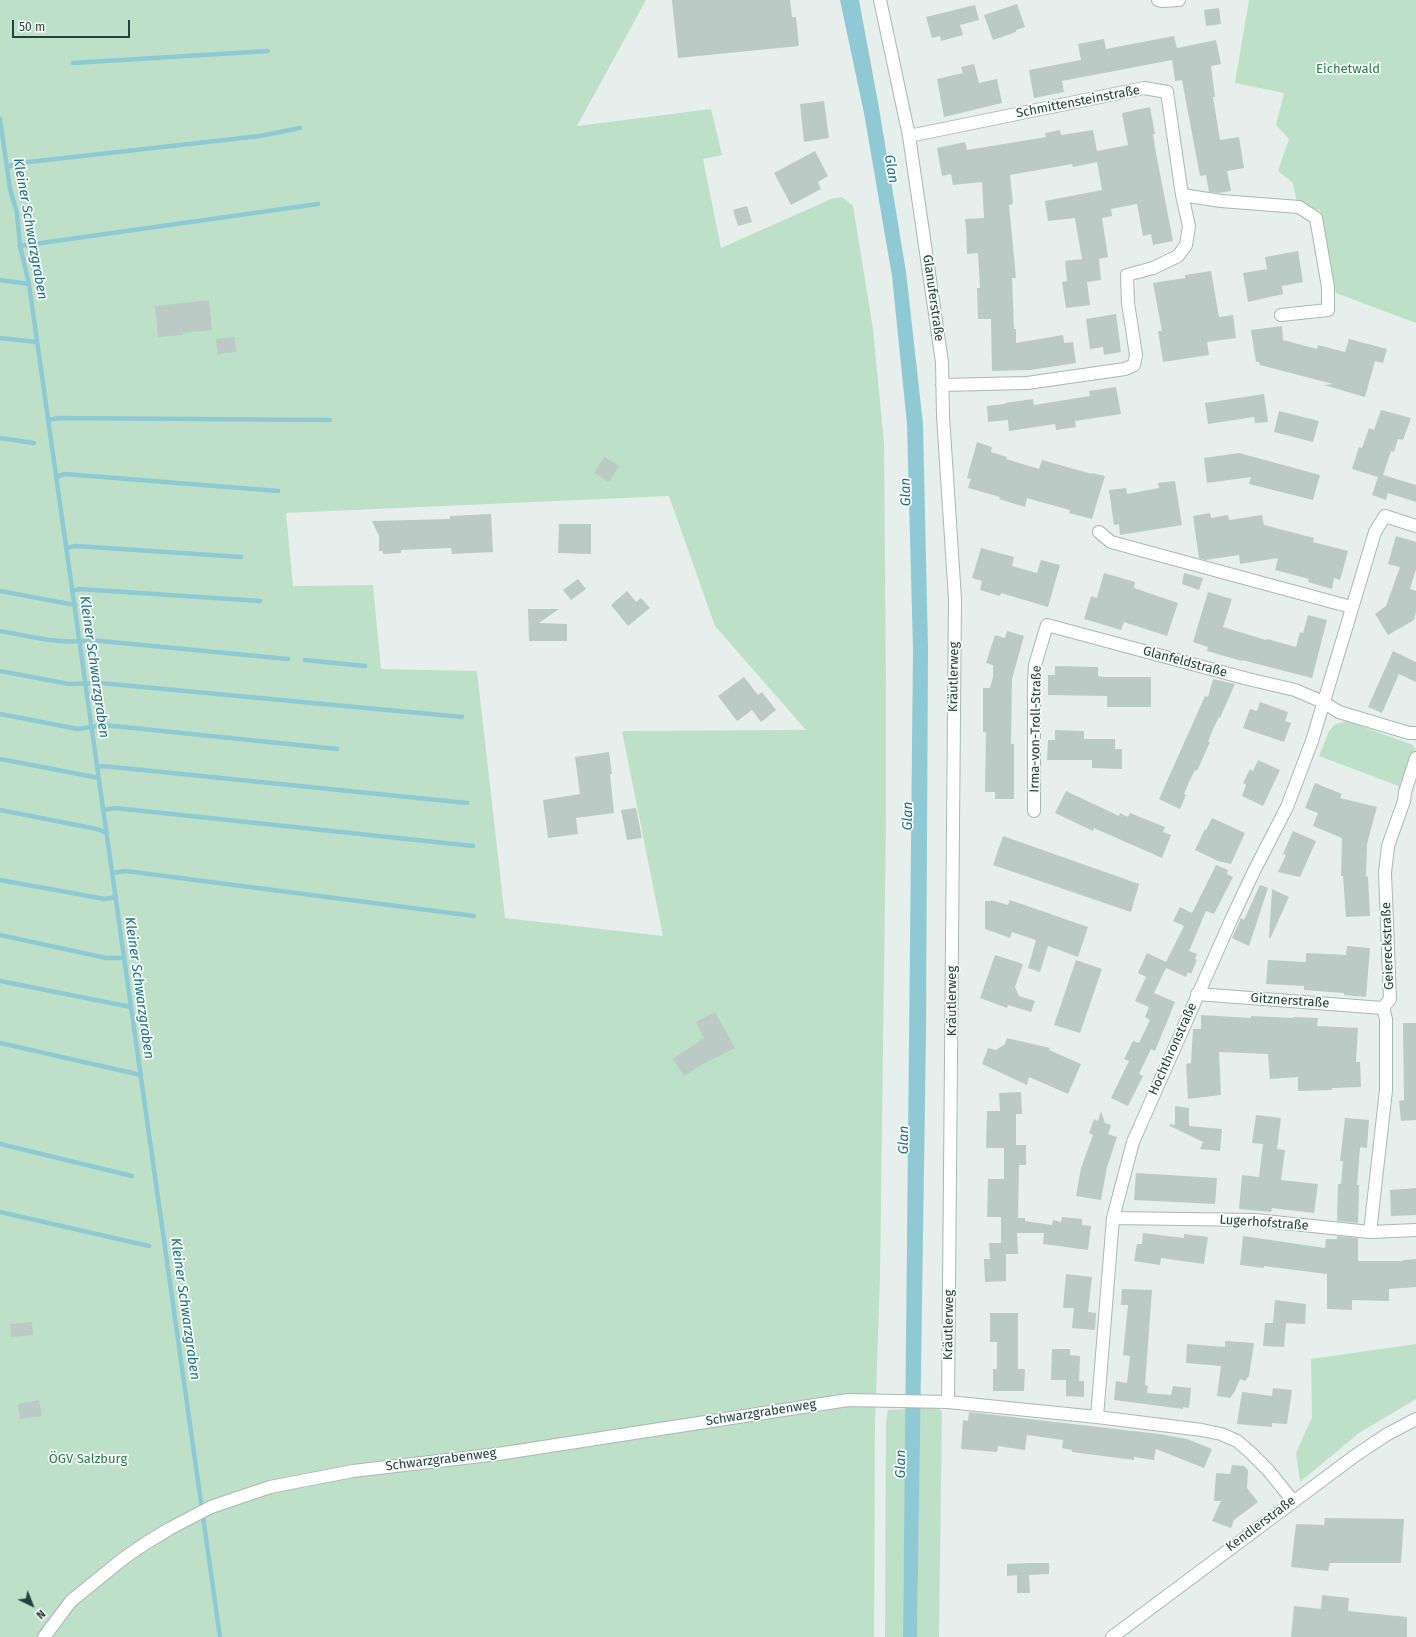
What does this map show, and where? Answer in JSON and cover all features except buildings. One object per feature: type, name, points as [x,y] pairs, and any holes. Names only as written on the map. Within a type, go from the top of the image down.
[{"type":"street","name":"Glanuferstraße","points":[[880,0],[910,136],[942,362],[942,385],[955,599]]},
{"type":"street","points":[[1158,0],[1179,0]]},
{"type":"street","name":"Schmittensteinstraße","points":[[910,136],[1144,88],[1167,92],[1182,195],[1189,226],[1186,245],[1178,256],[1153,268],[1127,275],[1128,303],[1136,355],[1134,365],[1125,369],[1027,383],[942,385]]},
{"type":"street","points":[[1182,195],[1221,201],[1299,207],[1316,218],[1328,287],[1328,310],[1281,315]]},
{"type":"street","points":[[1323,702],[1375,532],[1385,516],[1416,526]]},
{"type":"street","points":[[1099,532],[1111,542],[1352,607]]},
{"type":"street","name":"Kräutlerweg","points":[[944,1402],[955,599]]},
{"type":"street","name":"Glanfeldstraße","points":[[1047,625],[1248,679],[1295,690],[1323,702],[1339,712],[1409,733],[1416,733]]},
{"type":"street","name":"Irma-von-Troll-Straße","points":[[1034,811],[1034,683],[1036,665],[1047,625]]},
{"type":"street","name":"Hochthronstraße","points":[[1097,1417],[1113,1218],[1133,1142],[1197,994],[1254,872],[1287,807],[1312,741],[1323,702]]},
{"type":"street","name":"Geiereckstraße","points":[[1370,1232],[1386,1090],[1386,1019],[1383,1008],[1390,999],[1385,873],[1386,857],[1394,828],[1404,801],[1404,792],[1416,758]]},
{"type":"street","name":"Gitznerstraße","points":[[1197,994],[1383,1008]]},
{"type":"street","name":"Lugerhofstraße","points":[[1113,1218],[1256,1220],[1370,1232],[1416,1230]]},
{"type":"street","name":"Schwarzgrabenweg","points":[[44,1637],[71,1601],[146,1543],[194,1515],[211,1507],[270,1487],[353,1471],[498,1454],[848,1400],[944,1402]]},
{"type":"street","points":[[944,1402],[1097,1417],[1202,1430],[1220,1434],[1237,1441],[1250,1452],[1268,1470],[1293,1501]]},
{"type":"street","name":"Kendlerstraße","points":[[1112,1637],[1356,1455],[1386,1435],[1416,1419]]},
{"type":"green space","name":"ÖGV Salzburg","points":[[0,0],[646,0],[577,126],[711,109],[722,155],[703,159],[721,248],[831,199],[842,197],[853,206],[873,329],[884,443],[886,691],[886,820],[880,1278],[875,1424],[874,1637],[0,1637]],"holes":[[[669,496],[715,626],[806,730],[622,731],[663,936],[505,918],[477,671],[381,669],[373,585],[293,586],[286,513]]]},
{"type":"green space","name":"Eichetwald","points":[[1249,0],[1416,0],[1416,323],[1336,293],[1320,210],[1297,203],[1293,183],[1278,171],[1289,139],[1276,125],[1284,93],[1235,83]]},
{"type":"green space","points":[[1347,721],[1413,745],[1416,750],[1404,788],[1319,756],[1329,731],[1334,725]]},
{"type":"green space","points":[[1416,1344],[1416,1399],[1359,1433],[1300,1482],[1296,1453],[1312,1417],[1311,1359]]},
{"type":"green space","points":[[920,1408],[938,1408],[942,1411],[939,1637],[917,1637]]},
{"type":"green space","points":[[906,1409],[903,1637],[885,1637],[886,1421],[888,1410]]},
{"type":"water","points":[[840,0],[859,0],[879,108],[906,272],[923,424],[928,649],[926,1033],[917,1637],[903,1637],[913,649],[907,424],[892,276],[864,113]]},
{"type":"waterway","points":[[73,63],[268,51]]},
{"type":"waterway","name":"Kleiner Schwarzgraben","points":[[0,119],[10,189],[17,213],[20,246],[29,284],[220,1637]]},
{"type":"waterway","points":[[7,167],[20,163],[260,136],[300,128]]},
{"type":"waterway","points":[[20,246],[318,204]]},
{"type":"waterway","points":[[0,280],[29,284]]},
{"type":"waterway","name":"Kleiner Schwarzgraben","points":[[0,338],[37,342]]},
{"type":"waterway","points":[[48,420],[59,418],[330,420]]},
{"type":"waterway","points":[[0,438],[34,443]]},
{"type":"waterway","points":[[56,477],[65,474],[278,491]]},
{"type":"waterway","points":[[66,548],[76,546],[241,557]]},
{"type":"waterway","points":[[72,591],[79,589],[260,601]]},
{"type":"waterway","points":[[0,591],[75,605]]},
{"type":"waterway","points":[[0,631],[56,641],[90,640],[288,659]]},
{"type":"waterway","points":[[305,660],[365,666]]},
{"type":"waterway","points":[[0,671],[69,684],[100,683],[462,717]]},
{"type":"waterway","points":[[0,714],[78,729],[104,725],[337,749]]},
{"type":"waterway","points":[[0,759],[99,778]]},
{"type":"waterway","points":[[97,767],[103,766],[467,803]]},
{"type":"waterway","points":[[103,810],[115,808],[473,846]]},
{"type":"waterway","points":[[0,810],[97,829],[107,833]]},
{"type":"waterway","points":[[112,873],[126,871],[474,916]]},
{"type":"waterway","points":[[0,880],[105,899],[116,897]]},
{"type":"waterway","points":[[0,935],[106,958],[124,958]]},
{"type":"waterway","points":[[0,981],[131,1007]]},
{"type":"waterway","points":[[0,1043],[141,1075]]},
{"type":"waterway","points":[[0,1144],[132,1176]]},
{"type":"waterway","points":[[0,1212],[149,1246]]},
{"type":"water label","name":"Glan","points":[[891,169]]},
{"type":"water label","name":"Glan","points":[[906,492]]},
{"type":"water label","name":"Glan","points":[[908,816]]},
{"type":"water label","name":"Glan","points":[[904,1140]]},
{"type":"water label","name":"Glan","points":[[901,1464]]}]
